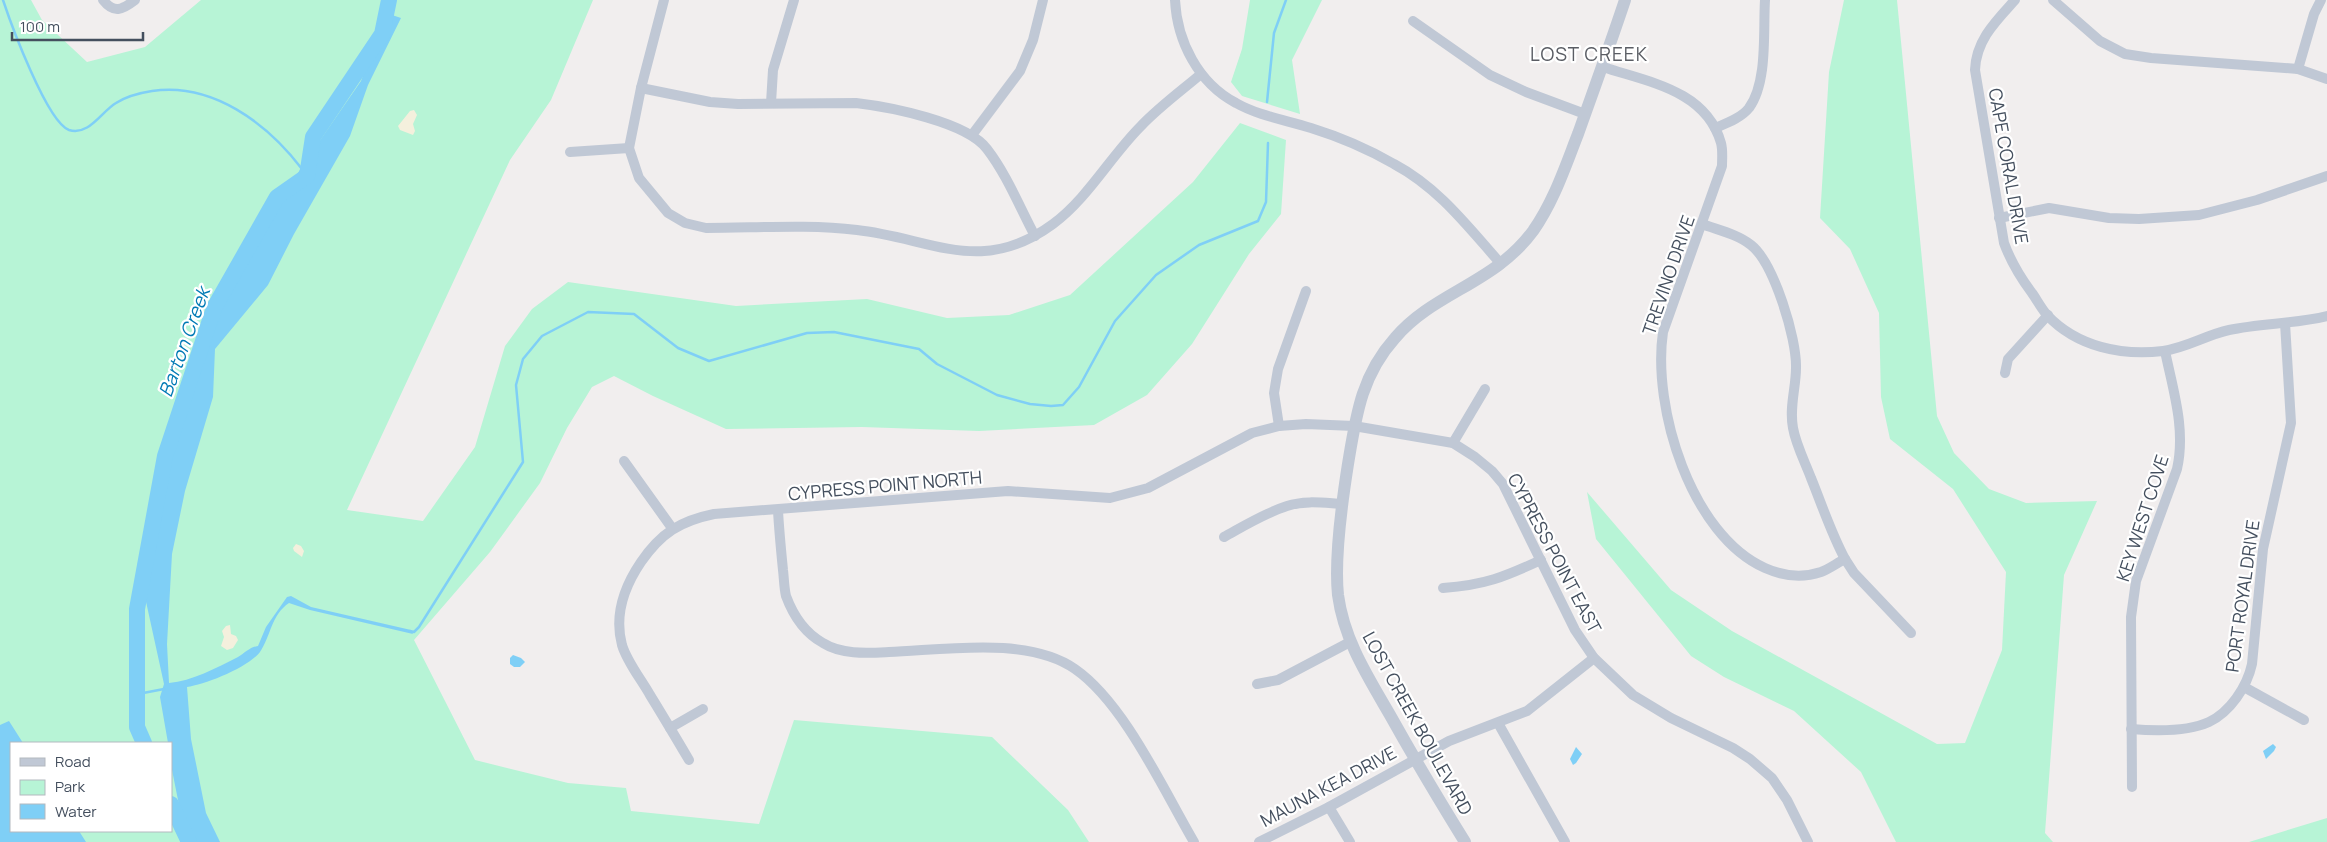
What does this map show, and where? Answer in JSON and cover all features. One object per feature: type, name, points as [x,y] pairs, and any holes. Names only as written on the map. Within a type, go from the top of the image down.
[{"type":"street","points":[[103,0],[110,8],[116,10],[125,8],[135,0]]},
{"type":"street","points":[[664,0],[641,88],[629,148],[639,178],[668,213],[685,223],[706,228],[858,230],[952,251],[972,253],[1016,244],[1035,236],[1054,223],[1080,198],[1141,126],[1201,74]]},
{"type":"street","points":[[772,103],[772,70],[794,0]]},
{"type":"street","points":[[972,134],[1020,71],[1033,40],[1043,0]]},
{"type":"street","points":[[1176,0],[1180,34],[1201,74],[1235,103],[1268,117],[1310,128],[1350,142],[1395,164],[1428,184],[1454,209],[1501,264]]},
{"type":"street","name":"LOST CREEK BOULEVARD","points":[[1464,842],[1414,758],[1350,642],[1338,596],[1338,572],[1342,504],[1354,426],[1360,396],[1370,373],[1395,338],[1414,318],[1473,284],[1501,264],[1517,250],[1543,216],[1554,195],[1603,67],[1625,0]]},
{"type":"street","points":[[1715,128],[1734,120],[1748,109],[1757,94],[1761,75],[1765,0]]},
{"type":"street","name":"CAPE CORAL DRIVE","points":[[2015,0],[1992,25],[1975,55],[1975,70],[2004,243],[2011,263],[2048,315],[2087,343],[2112,350],[2139,353],[2165,350],[2227,330],[2327,316]]},
{"type":"street","points":[[2053,0],[2100,41],[2125,54],[2151,58],[2298,69],[2327,79]]},
{"type":"street","points":[[2298,69],[2314,14],[2321,0]]},
{"type":"street","points":[[1413,21],[1490,74],[1526,92],[1585,114]]},
{"type":"street","name":"TREVINO DRIVE","points":[[1603,67],[1689,97],[1705,111],[1722,144],[1722,166],[1663,332],[1661,348],[1664,397],[1675,446],[1685,472],[1716,528],[1736,550],[1754,563],[1773,572],[1793,576],[1823,572],[1845,559]]},
{"type":"street","points":[[641,88],[710,102],[738,104],[856,103],[876,105],[958,127],[972,134],[987,148],[1035,236]]},
{"type":"street","points":[[570,152],[629,148]]},
{"type":"street","points":[[1999,218],[2049,208],[2109,218],[2139,219],[2199,215],[2257,200],[2327,176]]},
{"type":"street","points":[[1702,224],[1738,237],[1752,245],[1764,260],[1772,275],[1794,346],[1796,368],[1790,412],[1793,430],[1836,543],[1854,573],[1911,633]]},
{"type":"street","points":[[1279,426],[1274,394],[1278,369],[1306,291]]},
{"type":"street","points":[[2006,373],[2008,359],[2048,315]]},
{"type":"street","name":"PORT ROYAL DRIVE","points":[[2131,729],[2189,728],[2209,722],[2228,708],[2244,687],[2252,664],[2263,549],[2291,423],[2285,323]]},
{"type":"street","name":"KEY WEST COVE","points":[[2132,787],[2130,617],[2136,581],[2178,469],[2182,451],[2182,431],[2165,350]]},
{"type":"street","points":[[1453,443],[1485,389]]},
{"type":"street","name":"CYPRESS POINT NORTH","points":[[689,760],[622,646],[620,624],[621,604],[636,569],[650,548],[672,528],[693,518],[714,514],[1008,491],[1110,498],[1148,488],[1252,433],[1279,426],[1306,424],[1354,426]]},
{"type":"street","name":"CYPRESS POINT EAST","points":[[1354,426],[1453,443],[1492,471],[1503,484],[1575,630],[1594,658],[1634,695],[1671,718],[1733,748],[1750,759],[1772,778],[1787,800],[1808,842]]},
{"type":"street","points":[[624,461],[672,528]]},
{"type":"street","points":[[1224,537],[1269,513],[1289,505],[1310,502],[1342,504]]},
{"type":"street","points":[[778,510],[786,594],[794,614],[808,632],[824,644],[844,651],[872,652],[1008,648],[1053,657],[1074,668],[1092,683],[1124,722],[1194,842]]},
{"type":"street","points":[[1443,588],[1473,586],[1497,580],[1541,560]]},
{"type":"street","points":[[1257,684],[1278,680],[1350,642]]},
{"type":"street","name":"MAUNA KEA DRIVE","points":[[1259,842],[1329,807],[1449,740],[1527,711],[1594,658]]},
{"type":"street","points":[[2244,687],[2304,720]]},
{"type":"street","points":[[670,728],[703,709]]},
{"type":"street","points":[[1498,723],[1565,842]]},
{"type":"street","points":[[1329,807],[1350,842]]},
{"type":"green space","points":[[0,0],[31,0],[42,20],[87,62],[145,47],[201,0],[593,0],[551,100],[510,160],[347,510],[423,521],[475,447],[505,346],[532,309],[568,282],[736,306],[867,299],[947,318],[1009,315],[1070,295],[1193,182],[1240,123],[1286,140],[1281,214],[1249,254],[1192,344],[1147,395],[1094,425],[979,431],[862,427],[726,429],[614,376],[592,387],[567,428],[540,483],[490,552],[414,640],[475,760],[568,783],[626,788],[631,811],[759,824],[794,720],[992,737],[1068,810],[1089,842],[0,842]]},
{"type":"green space","points":[[1250,0],[1322,0],[1292,60],[1300,114],[1242,96],[1231,82],[1242,49]]},
{"type":"green space","points":[[1844,0],[1897,0],[1937,416],[1954,453],[1989,489],[2026,503],[2097,501],[2064,575],[2045,833],[2053,842],[1896,842],[1861,772],[1794,711],[1724,677],[1691,656],[1596,539],[1587,492],[1671,590],[1732,631],[1937,744],[1965,743],[2002,650],[2006,572],[1953,489],[1890,439],[1881,397],[1879,313],[1850,249],[1820,218],[1829,72]]},
{"type":"green space","points":[[2327,818],[2327,842],[2249,842]]},
{"type":"sand","points":[[414,110],[417,115],[413,124],[415,131],[413,135],[400,130],[398,126],[410,111]]},
{"type":"sand","points":[[296,544],[301,546],[304,551],[302,557],[294,551],[293,548]]},
{"type":"sand","points":[[230,625],[231,634],[236,636],[238,640],[233,648],[227,650],[221,646],[224,637],[222,631],[226,626]]},
{"type":"water","points":[[386,13],[401,18],[368,85],[350,136],[294,234],[268,285],[215,349],[213,397],[185,491],[172,554],[167,644],[169,683],[186,680],[204,673],[258,646],[266,627],[287,597],[291,596],[311,607],[411,630],[413,634],[310,610],[289,603],[278,613],[264,646],[254,658],[226,674],[195,686],[187,687],[191,739],[206,813],[220,842],[196,842],[181,815],[172,770],[172,742],[168,742],[160,697],[164,684],[145,597],[166,471],[189,380],[217,315],[301,168],[361,81]]},
{"type":"water","points":[[513,655],[525,662],[520,667],[514,667],[510,664],[510,658]]},
{"type":"water","points":[[9,721],[22,742],[10,742],[10,832],[80,832],[86,842],[0,842],[0,725]]},
{"type":"water","points":[[2273,744],[2276,747],[2266,759],[2263,751]]},
{"type":"water","points":[[1576,747],[1582,754],[1573,765],[1570,759]]},
{"type":"waterway","points":[[3,0],[22,50],[41,92],[60,123],[69,130],[83,130],[110,107],[124,98],[133,95],[152,91],[174,90],[196,93],[236,109],[255,122],[272,136],[302,169]]},
{"type":"waterway","name":"Barton Creek","points":[[144,742],[137,727],[137,609],[165,456],[214,308],[277,197],[307,176],[313,137],[382,34],[389,0]]},
{"type":"waterway","points":[[1267,102],[1274,33],[1286,0]]},
{"type":"waterway","points":[[410,631],[414,632],[419,627],[523,462],[516,385],[523,359],[542,336],[588,312],[634,314],[678,348],[709,361],[807,333],[834,332],[919,349],[937,364],[997,395],[1030,404],[1063,405],[1079,387],[1115,321],[1156,275],[1199,245],[1258,221],[1266,202],[1268,143]]},
{"type":"waterway","points":[[138,694],[164,689]]},
{"type":"waterway","name":"Barton Creek","points":[[172,806],[189,842]]},
{"type":"district","name":"LOST CREEK","points":[[1589,54]]}]
